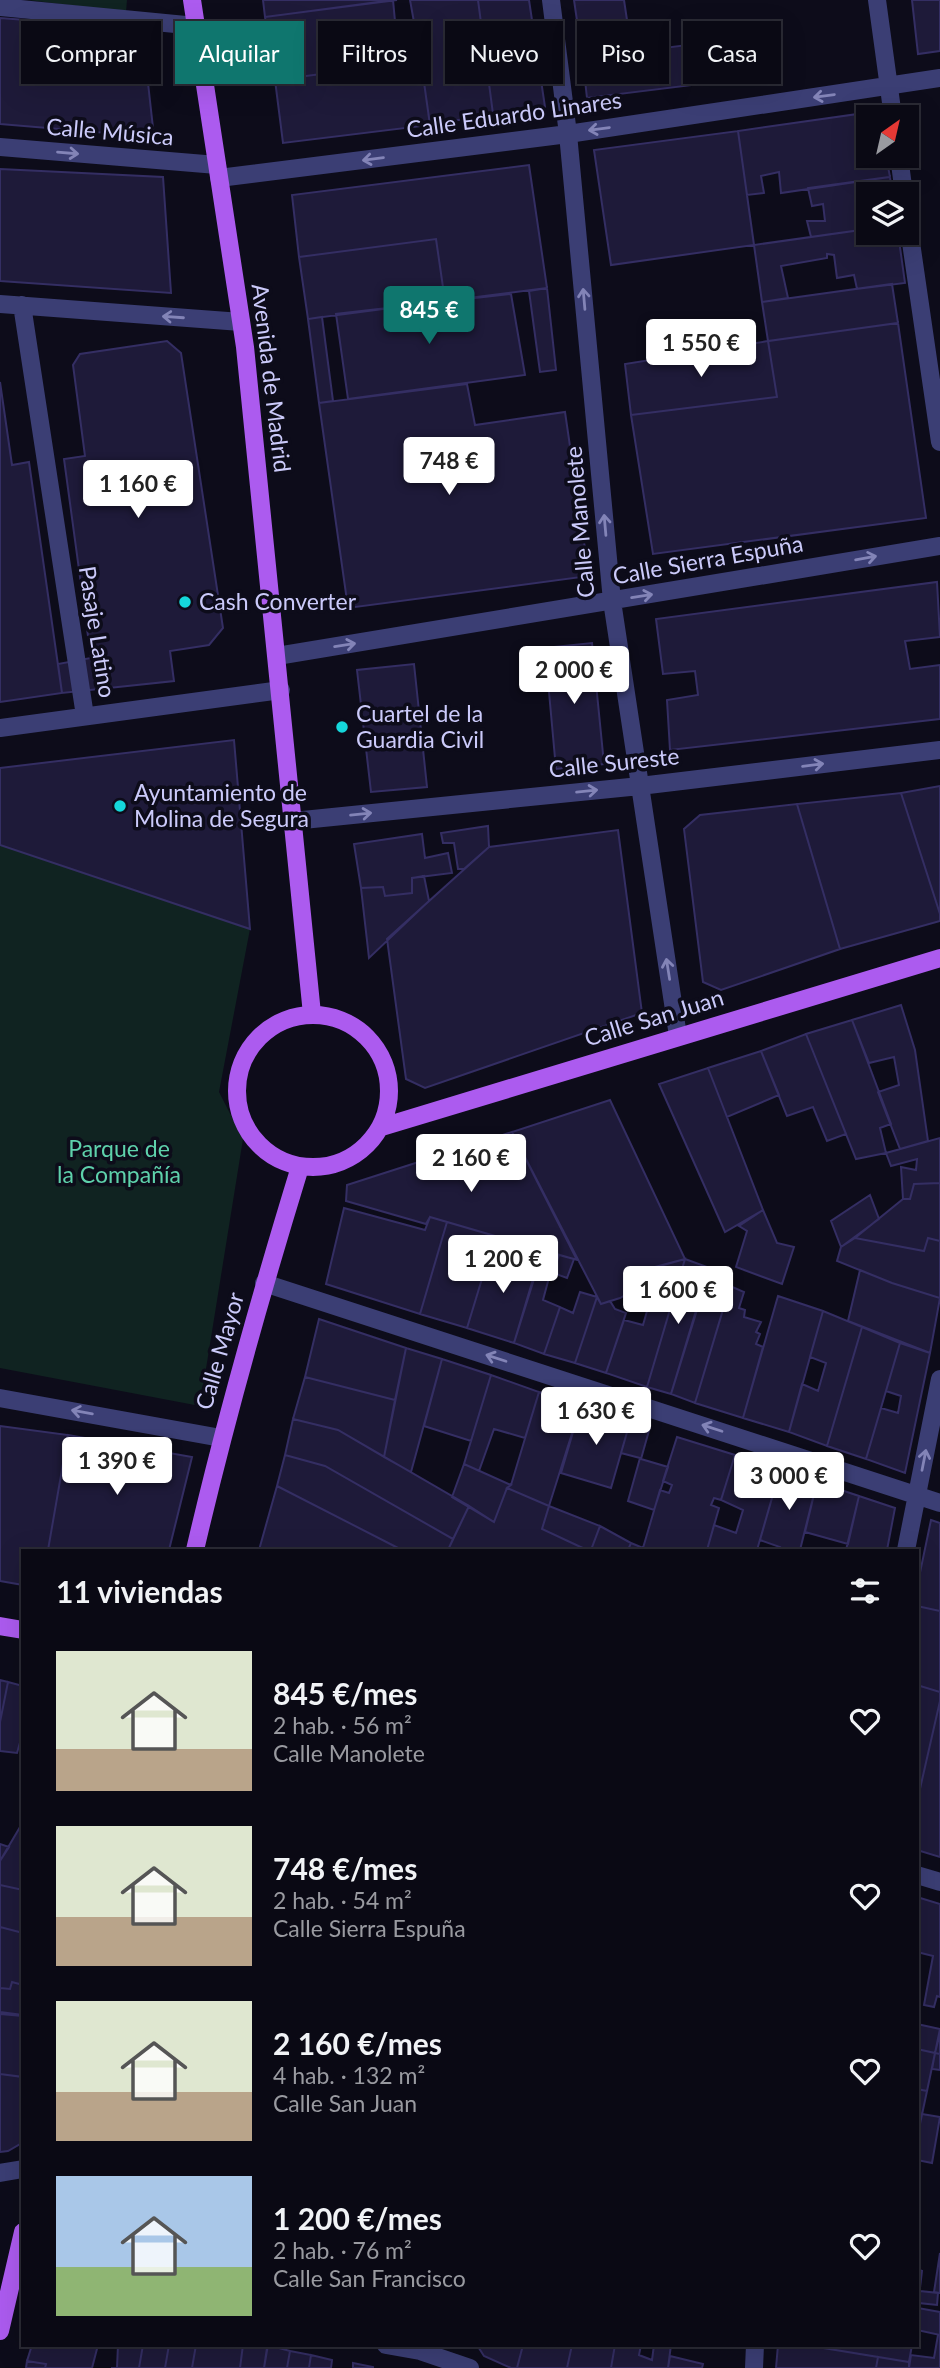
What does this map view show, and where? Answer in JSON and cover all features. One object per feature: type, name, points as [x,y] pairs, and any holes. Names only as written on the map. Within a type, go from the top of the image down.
[{"type":"main road","name":"Avenida de Madrid","points":[[192,0],[195,21]]},
{"type":"main road","name":"Avenida de Madrid","points":[[205,84],[241,322],[281,690],[312,1014]]},
{"type":"main road","name":"Calle San Juan","points":[[382,1127],[940,958]]},
{"type":"main road","points":[[312,1014],[343,1020],[372,1040],[386,1063],[390,1101],[382,1127],[357,1155],[333,1166],[300,1167],[273,1157],[251,1136],[239,1112],[237,1083],[244,1056],[262,1033],[285,1019],[312,1014]]},
{"type":"main road","name":"Calle Mayor","points":[[195,1549],[221,1438],[300,1167]]},
{"type":"main road","points":[[0,1626],[21,1630]]},
{"type":"main road","points":[[0,2332],[17,2282],[21,2249]]},
{"type":"street","name":"Calle Manolete","points":[[551,0],[568,134],[612,601],[678,1036]]},
{"type":"street","points":[[877,0],[892,105]]},
{"type":"street","points":[[0,7],[175,24]]},
{"type":"street","name":"Calle Eduardo Linares","points":[[218,172],[568,134],[940,78]]},
{"type":"street","name":"Calle Música","points":[[0,147],[218,172]]},
{"type":"street","points":[[911,245],[940,442]]},
{"type":"street","points":[[0,304],[241,322]]},
{"type":"street","name":"Pasaje Latino","points":[[22,305],[85,716]]},
{"type":"street","name":"Calle Sierra Espuña","points":[[277,656],[940,546]]},
{"type":"street","points":[[0,728],[281,690]]},
{"type":"street","name":"Calle Sureste","points":[[293,821],[640,786],[940,750]]},
{"type":"street","points":[[264,1283],[940,1503]]},
{"type":"street","points":[[906,1549],[940,1379]]},
{"type":"street","points":[[0,1398],[221,1438]]},
{"type":"street","points":[[919,1876],[940,1882]]},
{"type":"street","points":[[0,2173],[21,2169]]},
{"type":"street","points":[[397,2347],[461,2358]]},
{"type":"street","points":[[754,2368],[755,2347]]},
{"type":"green space","points":[[28,0],[127,0],[126,12]]},
{"type":"green space","name":"Parque de la Compañía","points":[[0,845],[250,929],[219,1092],[243,1139],[200,1406],[0,1368]]},
{"type":"building","points":[[263,0],[397,0],[265,17]]},
{"type":"building","points":[[393,0],[395,21],[318,21],[318,74],[304,76],[304,21],[266,21],[265,17]]},
{"type":"building","points":[[410,0],[478,0],[481,21],[445,21],[445,84],[489,84],[493,114],[430,125],[424,84],[431,84],[431,21],[414,21]]},
{"type":"building","points":[[478,0],[529,0],[532,21],[481,21]]},
{"type":"building","points":[[574,0],[624,0],[627,21],[577,21]]},
{"type":"building","points":[[912,0],[940,0],[940,51],[918,54]]},
{"type":"building","points":[[0,18],[39,21],[21,21],[21,84],[148,84],[154,137],[0,124]]},
{"type":"building","points":[[683,46],[683,84],[701,84],[587,98],[585,84],[669,84],[669,47]]},
{"type":"building","points":[[318,74],[318,84],[424,84],[430,125],[283,143],[276,84],[304,84],[304,76]]},
{"type":"building","points":[[489,84],[542,84],[545,107],[493,114]]},
{"type":"building","points":[[856,114],[856,168],[888,168],[890,177],[781,193],[779,172],[761,176],[764,193],[747,195],[738,131]]},
{"type":"building","points":[[738,131],[754,245],[611,265],[594,150]]},
{"type":"building","points":[[529,165],[547,288],[445,301],[436,239],[299,257],[292,195]]},
{"type":"building","points":[[0,169],[163,177],[171,293],[0,281]]},
{"type":"building","points":[[890,177],[891,182],[856,182],[856,231],[811,237],[807,221],[825,221],[823,204],[812,206],[808,188]]},
{"type":"building","points":[[856,231],[856,245],[900,245],[905,283],[857,289],[854,275],[837,278],[834,255],[827,254],[827,258],[781,266],[788,298],[762,302],[754,245]]},
{"type":"building","points":[[436,239],[445,301],[308,319],[299,257]]},
{"type":"building","points":[[892,284],[898,323],[768,341],[762,302]]},
{"type":"building","points":[[547,288],[556,370],[540,372],[529,291]]},
{"type":"building","points":[[511,294],[525,375],[348,399],[336,314]]},
{"type":"building","points":[[322,317],[333,401],[319,403],[308,319]]},
{"type":"building","points":[[898,323],[926,518],[653,554],[631,415],[777,397],[768,341]]},
{"type":"building","points":[[167,341],[181,353],[223,628],[209,645],[170,651],[174,681],[62,693],[58,664],[91,658],[64,459],[85,456],[73,365],[80,354]]},
{"type":"building","points":[[768,341],[777,397],[631,415],[625,364]]},
{"type":"building","points":[[0,382],[12,465],[29,462],[62,693],[0,702]]},
{"type":"building","points":[[467,384],[475,425],[565,412],[589,576],[348,608],[319,403]]},
{"type":"building","points":[[937,582],[940,637],[905,641],[910,669],[940,665],[940,719],[670,750],[667,700],[698,695],[695,671],[663,674],[656,619]]},
{"type":"building","points":[[592,643],[604,764],[556,769],[545,648]]},
{"type":"building","points":[[414,664],[427,787],[371,792],[357,670]]},
{"type":"building","name":"Ayuntamiento de Molina de Segura","points":[[234,740],[250,929],[0,845],[0,768]]},
{"type":"building","points":[[940,786],[940,914],[901,793]]},
{"type":"building","points":[[901,793],[940,921],[840,949],[797,804]]},
{"type":"building","points":[[797,804],[840,949],[721,990],[703,982],[684,829],[700,815]]},
{"type":"building","points":[[488,826],[489,847],[464,869],[458,869],[454,843],[443,843],[441,833]]},
{"type":"building","points":[[618,830],[642,1013],[425,1088],[406,1079],[387,939],[489,847]]},
{"type":"building","points":[[422,834],[425,858],[448,853],[452,873],[412,878],[412,893],[385,896],[383,887],[361,888],[354,844]]},
{"type":"building","points":[[424,876],[429,901],[369,958],[361,888],[383,887],[385,896],[412,893],[412,878]]},
{"type":"building","points":[[901,1005],[915,1050],[928,1141],[900,1149],[878,1092],[899,1085],[894,1057],[869,1063],[852,1020]]},
{"type":"building","points":[[852,1020],[891,1124],[880,1128],[886,1153],[856,1159],[806,1034]]},
{"type":"building","points":[[806,1034],[846,1134],[827,1141],[813,1107],[787,1116],[761,1051]]},
{"type":"building","points":[[761,1051],[779,1095],[727,1117],[708,1068]]},
{"type":"building","points":[[708,1068],[763,1210],[725,1232],[659,1084]]},
{"type":"building","points":[[610,1100],[685,1259],[643,1270],[634,1290],[601,1304],[512,1132]]},
{"type":"building","points":[[512,1132],[577,1260],[430,1217],[426,1224],[346,1201],[347,1185]]},
{"type":"building","points":[[940,1138],[940,1183],[914,1184],[910,1199],[903,1199],[901,1167],[916,1170],[917,1159],[891,1166],[886,1153]]},
{"type":"building","points":[[940,1183],[940,1241],[928,1238],[924,1251],[855,1238],[903,1199],[910,1199],[914,1184]]},
{"type":"building","points":[[870,1195],[879,1219],[841,1247],[831,1221]]},
{"type":"building","points":[[344,1208],[425,1230],[430,1217],[447,1222],[420,1314],[326,1284]]},
{"type":"building","points":[[763,1210],[777,1243],[794,1247],[782,1284],[736,1267],[747,1231],[739,1226]]},
{"type":"building","points":[[447,1222],[495,1236],[467,1328],[420,1314]]},
{"type":"building","points":[[855,1238],[924,1251],[928,1238],[940,1241],[940,1298],[892,1283],[837,1261],[841,1247]]},
{"type":"building","points":[[492,1246],[502,1250],[506,1257],[514,1259],[524,1255],[540,1260],[514,1343],[467,1328]]},
{"type":"building","points":[[559,1255],[574,1259],[567,1278],[553,1273]]},
{"type":"building","points":[[685,1259],[647,1387],[606,1373],[624,1320],[643,1325],[660,1266]]},
{"type":"building","points":[[685,1259],[710,1268],[671,1394],[647,1387]]},
{"type":"building","points":[[536,1269],[550,1274],[543,1300],[560,1307],[544,1354],[514,1343]]},
{"type":"building","points":[[860,1270],[940,1298],[930,1353],[848,1321]]},
{"type":"building","points":[[730,1286],[744,1292],[739,1308],[745,1310],[744,1317],[761,1322],[756,1332],[760,1334],[756,1344],[763,1347],[743,1418],[695,1403]]},
{"type":"building","points":[[718,1289],[729,1290],[695,1403],[671,1394],[698,1304],[710,1308]]},
{"type":"building","points":[[580,1292],[597,1297],[575,1363],[544,1354],[560,1307],[573,1313]]},
{"type":"building","points":[[778,1296],[823,1311],[789,1432],[743,1418]]},
{"type":"building","points":[[597,1297],[601,1304],[610,1301],[615,1309],[626,1313],[606,1373],[575,1363]]},
{"type":"building","points":[[823,1311],[862,1327],[827,1446],[789,1432],[802,1384],[818,1391],[826,1363],[810,1357]]},
{"type":"building","points":[[319,1319],[406,1348],[395,1400],[305,1377]]},
{"type":"building","points":[[862,1327],[900,1343],[866,1459],[827,1446]]},
{"type":"building","points":[[900,1343],[930,1353],[905,1473],[866,1459],[881,1408],[898,1413],[901,1396],[886,1391]]},
{"type":"building","points":[[406,1348],[442,1359],[411,1472],[384,1457]]},
{"type":"building","points":[[442,1359],[491,1375],[471,1441],[424,1426]]},
{"type":"building","points":[[491,1375],[539,1392],[525,1438],[494,1429],[479,1471],[464,1464]]},
{"type":"building","points":[[305,1377],[395,1400],[384,1457],[338,1430],[293,1419]]},
{"type":"building","points":[[539,1392],[581,1405],[549,1506],[507,1488],[511,1485]]},
{"type":"building","points":[[581,1405],[630,1422],[611,1488],[561,1473]]},
{"type":"building","points":[[293,1419],[338,1430],[469,1506],[453,1539],[325,1466],[285,1455]]},
{"type":"building","points":[[630,1422],[650,1427],[641,1459],[668,1467],[654,1510],[628,1501],[640,1458],[621,1453]]},
{"type":"building","points":[[0,1426],[68,1435],[48,1549],[21,1549],[21,1585],[0,1581]]},
{"type":"building","points":[[68,1435],[192,1457],[169,1549],[48,1549]]},
{"type":"building","points":[[677,1437],[735,1455],[721,1500],[714,1498],[711,1505],[719,1508],[707,1549],[643,1548],[660,1490],[669,1493],[672,1485],[663,1481]]},
{"type":"building","points":[[285,1455],[325,1466],[453,1539],[448,1549],[400,1549],[277,1486]]},
{"type":"building","points":[[735,1455],[780,1470],[757,1549],[707,1549],[714,1525],[736,1533],[743,1510],[721,1500]]},
{"type":"building","points":[[464,1464],[511,1485],[507,1488],[494,1522],[452,1497]]},
{"type":"building","points":[[780,1470],[817,1482],[800,1549],[779,1549],[760,1540]]},
{"type":"building","points":[[817,1482],[859,1496],[848,1544],[805,1532]]},
{"type":"building","points":[[277,1486],[400,1549],[259,1549]]},
{"type":"building","points":[[507,1488],[549,1506],[542,1529],[585,1549],[448,1549],[469,1506],[494,1522]]},
{"type":"building","points":[[859,1496],[895,1508],[887,1549],[846,1549]]},
{"type":"building","points":[[549,1506],[600,1526],[591,1549],[585,1549],[542,1529]]},
{"type":"building","points":[[931,1520],[940,1523],[940,1611],[919,1606],[919,1577]]},
{"type":"building","points":[[600,1526],[631,1543],[628,1549],[591,1549]]},
{"type":"building","points":[[631,1543],[646,1549],[628,1549]]},
{"type":"building","points":[[919,1606],[940,1611],[940,1692],[919,1686]]},
{"type":"building","points":[[0,1680],[8,1682],[0,1722]]},
{"type":"building","points":[[8,1682],[21,1685],[21,1739],[17,1753],[0,1751],[0,1722]]},
{"type":"building","points":[[919,1686],[940,1692],[919,1793]]},
{"type":"building","points":[[940,1701],[940,1857],[919,1851],[919,1793]]},
{"type":"building","points":[[21,1825],[21,1890],[0,1885],[0,1861]]},
{"type":"building","points":[[0,1844],[9,1847],[0,1861]]},
{"type":"building","points":[[0,1885],[21,1890],[21,1932],[0,1927]]},
{"type":"building","points":[[919,1898],[940,1904],[940,1997],[937,1996],[934,2007],[924,2005],[933,1956],[919,1952]]},
{"type":"building","points":[[0,1927],[21,1932],[21,1984],[12,1982],[10,1989],[0,1988]]},
{"type":"building","points":[[12,1982],[21,1984],[21,2015],[0,2012],[0,1988],[10,1989]]},
{"type":"building","points":[[0,2014],[21,2016],[21,2077],[0,2074]]},
{"type":"building","points":[[919,2024],[940,2029],[935,2053],[919,2049]]},
{"type":"building","points":[[940,2033],[940,2054],[935,2053]]},
{"type":"building","points":[[919,2049],[935,2053],[927,2091],[919,2089]]},
{"type":"building","points":[[935,2053],[940,2054],[940,2070],[932,2069]]},
{"type":"building","points":[[0,2074],[21,2077],[21,2141],[8,2151],[0,2152]]},
{"type":"building","points":[[919,2089],[927,2091],[919,2124]]},
{"type":"building","points":[[922,2114],[940,2117],[932,2163],[919,2160],[919,2126]]},
{"type":"building","points":[[940,2253],[940,2293],[934,2292]]},
{"type":"building","points":[[919,2270],[922,2271],[919,2296]]},
{"type":"building","points":[[920,2291],[938,2293],[937,2305],[919,2303]]},
{"type":"building","points":[[919,2308],[940,2312],[940,2335],[919,2330]]},
{"type":"building","points":[[938,2335],[940,2368],[909,2368],[911,2355],[934,2358]]},
{"type":"building","points":[[31,2347],[97,2347],[92,2368],[45,2368],[46,2364],[27,2361]]},
{"type":"building","points":[[118,2347],[143,2347],[139,2368],[117,2368]]},
{"type":"building","points":[[143,2347],[169,2347],[165,2368],[139,2368]]},
{"type":"building","points":[[169,2347],[196,2347],[192,2368],[165,2368]]},
{"type":"building","points":[[196,2347],[243,2347],[240,2368],[192,2368]]},
{"type":"building","points":[[243,2347],[267,2348],[264,2368],[240,2368]]},
{"type":"building","points":[[268,2347],[290,2351],[287,2368],[264,2368]]},
{"type":"building","points":[[478,2347],[522,2347],[517,2368],[484,2356]]},
{"type":"building","points":[[522,2347],[572,2347],[567,2368],[517,2368]]},
{"type":"building","points":[[572,2347],[615,2347],[611,2368],[567,2368]]},
{"type":"building","points":[[615,2347],[641,2347],[639,2355],[652,2360],[654,2347],[671,2347],[668,2368],[611,2368]]},
{"type":"building","points":[[778,2347],[817,2347],[878,2357],[876,2368],[776,2368]]},
{"type":"building","points":[[817,2347],[912,2347],[909,2362]]},
{"type":"building","points":[[290,2351],[311,2355],[309,2368],[287,2368]]},
{"type":"building","points":[[311,2355],[332,2360],[331,2368],[309,2368]]},
{"type":"building","points":[[670,2356],[703,2364],[702,2368],[668,2368]]},
{"type":"building","points":[[878,2357],[909,2362],[909,2368],[876,2368]]},
{"type":"building","points":[[27,2361],[46,2364],[45,2368],[26,2368]]},
{"type":"building","points":[[353,2363],[373,2367],[373,2368],[353,2368]]},
{"type":"place","name":"Cash Converter","points":[[185,602]]},
{"type":"place","name":"Cuartel de la Guardia Civil","points":[[342,727]]},
{"type":"place","name":"Ayuntamiento de Molina de Segura","points":[[120,806]]}]
